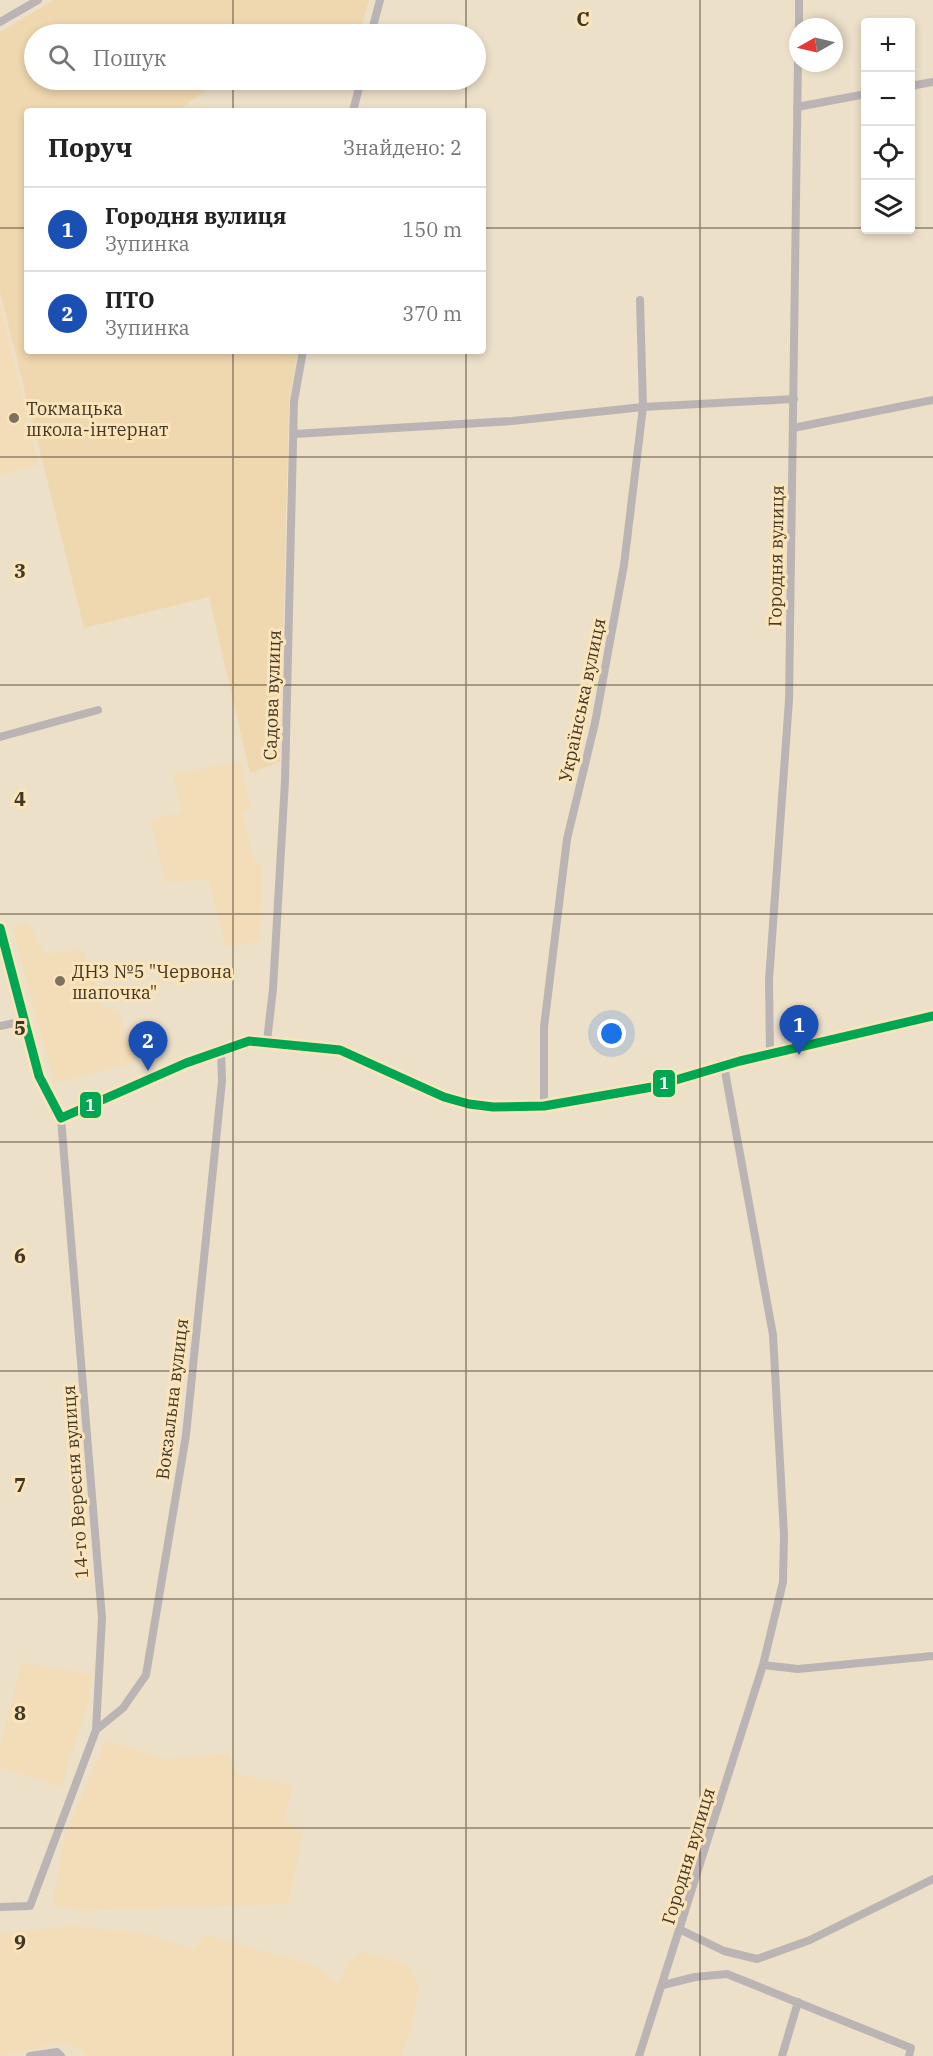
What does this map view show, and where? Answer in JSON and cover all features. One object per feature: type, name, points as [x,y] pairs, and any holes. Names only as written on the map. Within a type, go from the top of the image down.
[{"type":"street","points":[[0,22],[38,0]]},
{"type":"street","points":[[374,24],[380,0]]},
{"type":"street","points":[[799,0],[799,18]]},
{"type":"street","name":"Городня вулиця","points":[[770,1054],[769,980],[789,700],[798,72]]},
{"type":"street","points":[[915,85],[933,82]]},
{"type":"street","points":[[354,108],[358,90]]},
{"type":"street","points":[[797,107],[861,95]]},
{"type":"street","name":"Українська вулиця","points":[[544,1106],[544,1027],[567,839],[596,723],[624,565],[644,407],[640,300]]},
{"type":"street","name":"Садова вулиця","points":[[267,1041],[273,989],[285,781],[294,401],[302,354]]},
{"type":"street","points":[[294,434],[512,421],[644,407],[794,399]]},
{"type":"street","points":[[793,428],[933,400]]},
{"type":"street","points":[[0,737],[98,710]]},
{"type":"street","name":"14-го Вересня вулиця","points":[[0,928],[39,1076],[61,1118],[102,1618],[96,1730],[30,1906],[0,1907]]},
{"type":"street","points":[[61,1118],[221,1050],[249,1041],[340,1050],[444,1097],[493,1107],[544,1106],[652,1087],[770,1054],[933,1016]]},
{"type":"street","points":[[0,1026],[24,1021]]},
{"type":"street","name":"Вокзальна вулиця","points":[[96,1730],[123,1708],[146,1675],[153,1640],[186,1435],[222,1081],[221,1050]]},
{"type":"street","name":"Городня вулиця","points":[[639,2056],[681,1930],[763,1665],[783,1582],[784,1535],[772,1335],[724,1066]]},
{"type":"street","points":[[763,1665],[798,1669],[933,1656]]},
{"type":"street","points":[[681,1930],[724,1951],[757,1959],[810,1940],[933,1879]]},
{"type":"street","points":[[663,1985],[694,1977],[727,1974],[798,2002],[910,2052]]},
{"type":"street","points":[[782,2056],[798,2002]]},
{"type":"street","points":[[30,2056],[58,2055]]},
{"type":"shaded area","points":[[54,0],[369,0],[362,24],[24,24],[24,90],[206,90],[183,108],[24,108],[24,354],[297,354],[289,401],[280,762],[250,773],[209,597],[84,628],[0,292],[0,32]]},
{"type":"shaded area","name":"Токмацька школа-інтернат","points":[[0,303],[39,465],[0,475]]},
{"type":"shaded area","points":[[241,761],[251,809],[243,812],[253,858],[262,865],[260,941],[226,947],[208,880],[165,882],[151,820],[181,812],[173,774]]},
{"type":"shaded area","name":"ДНЗ №5 \"Червона шапочка\"","points":[[28,923],[45,954],[83,949],[102,1007],[119,1011],[133,1063],[54,1083],[12,927]]},
{"type":"shaded area","points":[[22,1662],[92,1675],[89,1700],[61,1787],[0,1767],[0,1746]]},
{"type":"shaded area","points":[[106,1740],[165,1759],[229,1753],[236,1774],[293,1785],[285,1819],[303,1834],[288,1904],[78,1911],[52,1905],[65,1835]]},
{"type":"shaded area","points":[[68,1926],[139,1932],[195,1949],[205,1935],[314,1965],[337,1983],[350,1961],[361,1952],[409,1965],[419,1984],[412,2025],[401,2056],[85,2056],[83,2050],[61,2043],[0,2056],[0,1933]]},
{"type":"transit line","name":"1","points":[[0,928],[39,1076],[61,1118],[186,1063],[249,1041],[340,1050],[444,1097],[469,1104],[493,1107],[544,1106],[652,1087],[740,1061],[933,1016]]},
{"type":"place","name":"Токмацька школа-інтернат","points":[[14,418]]},
{"type":"place","name":"ДНЗ №5 \"Червона шапочка\"","points":[[60,981]]},
{"type":"place","name":"Городня вулиця","points":[[799,1055]]},
{"type":"place","name":"ПТО","points":[[148,1071]]}]
